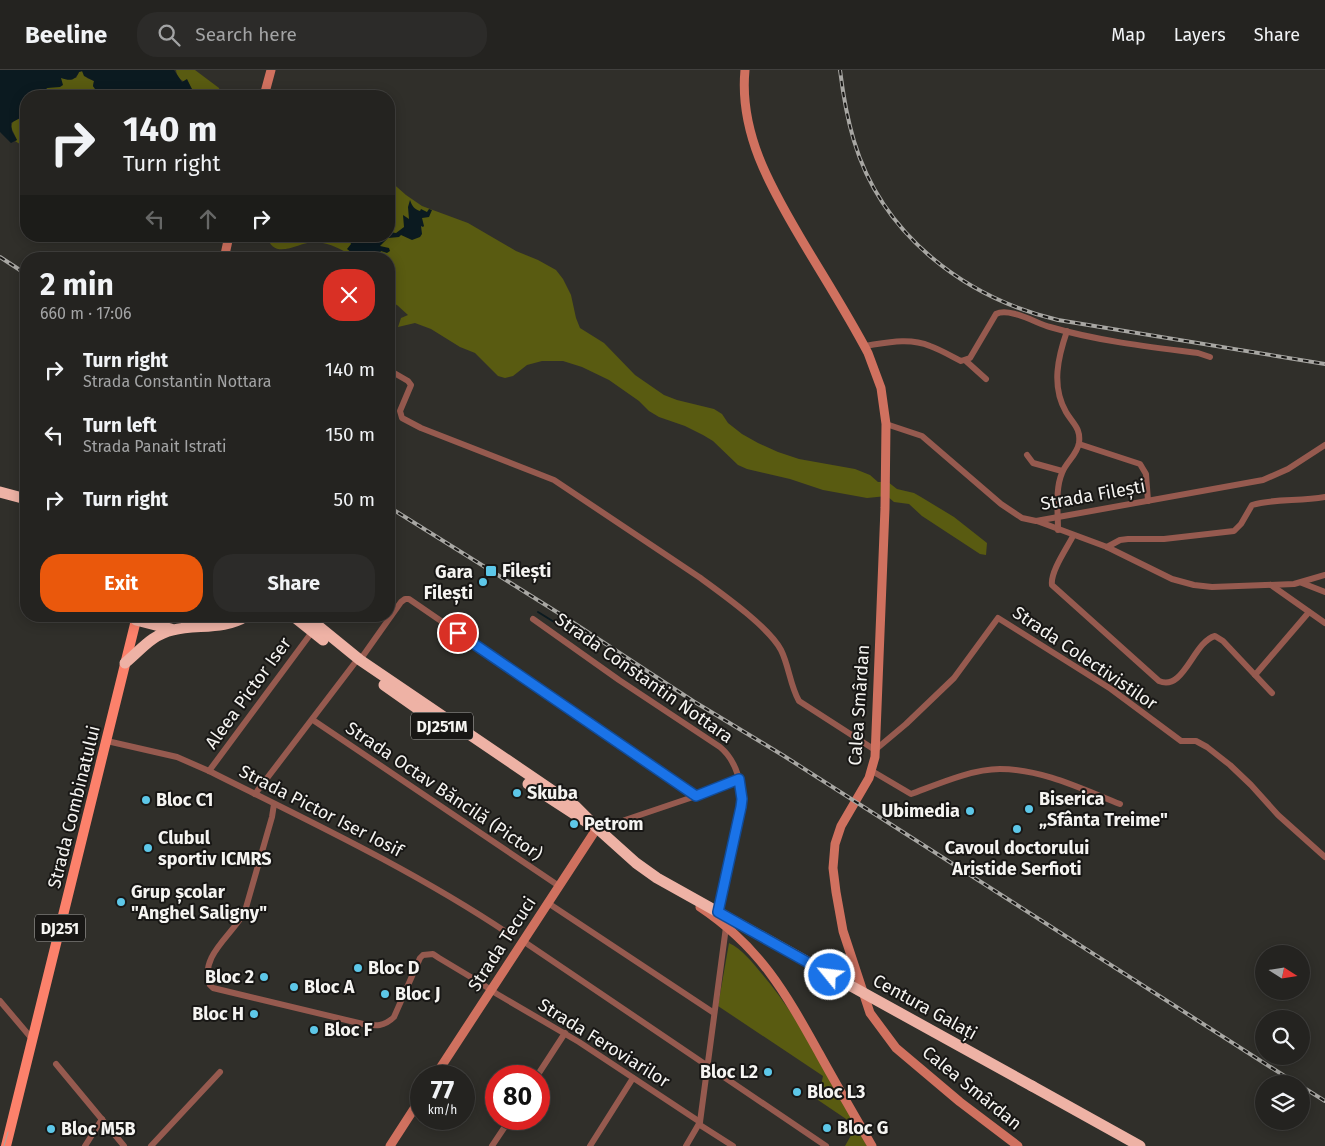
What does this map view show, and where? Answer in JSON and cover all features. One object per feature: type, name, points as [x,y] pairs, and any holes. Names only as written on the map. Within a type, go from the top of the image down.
[{"type":"highway","points":[[0,492],[20,497]]},
{"type":"highway","points":[[149,622],[173,630]]},
{"type":"highway","points":[[162,622],[173,630]]},
{"type":"highway","points":[[125,663],[152,638],[173,630],[217,622]]},
{"type":"highway","name":"DJ251M","points":[[300,622],[557,804],[597,828],[636,863],[668,885]]},
{"type":"highway","name":"DJ251M","points":[[313,622],[357,662]]},
{"type":"highway","name":"Centura Galați","points":[[668,885],[1140,1146]]},
{"type":"main road","points":[[266,90],[271,70]]},
{"type":"main road","name":"Calea Smârdan","points":[[745,70],[746,111],[758,158],[779,201],[864,346],[876,371],[881,388],[886,424],[885,508],[875,750],[872,771],[841,826],[835,844],[833,868],[843,931],[870,1013],[896,1048],[1015,1145]]},
{"type":"main road","name":"Strada Combinatului","points":[[6,1146],[136,622]]},
{"type":"main road","name":"Strada Tecuci","points":[[442,1065],[597,828]]},
{"type":"main road","name":"DJ251M","points":[[668,885],[726,927],[758,958],[775,979],[797,1013],[872,1146]]},
{"type":"main road","points":[[390,1146],[410,1115]]},
{"type":"street","points":[[966,361],[970,358],[993,318],[999,312],[1006,311],[1051,328],[1103,339],[1198,353],[1210,357]]},
{"type":"street","points":[[1058,530],[1062,471],[1074,454],[1078,444],[1078,430],[1063,404],[1056,371],[1058,358],[1067,331]]},
{"type":"street","points":[[864,346],[893,342],[917,342],[961,361],[966,361],[986,379]]},
{"type":"street","points":[[395,373],[411,385],[400,411],[402,418],[421,428],[554,480],[699,577],[744,612],[774,640],[783,656],[794,693],[799,701],[875,750]]},
{"type":"street","name":"Strada Filești","points":[[886,424],[922,436],[1001,504],[1022,518],[1036,521],[1263,480],[1288,469],[1325,445]]},
{"type":"street","points":[[1078,444],[1140,464],[1146,474],[1148,500]]},
{"type":"street","points":[[1027,455],[1033,463],[1062,471]]},
{"type":"street","points":[[1107,547],[1120,540],[1164,540],[1234,531],[1241,524],[1252,505],[1275,500],[1311,500],[1325,497]]},
{"type":"street","points":[[1036,521],[1107,547],[1172,579],[1194,585],[1302,583],[1325,575]]},
{"type":"street","points":[[1073,536],[1052,577],[1052,585],[1055,590],[1159,681],[1167,683],[1176,680],[1205,642],[1214,636],[1223,641],[1272,693]]},
{"type":"street","points":[[1302,583],[1325,592]]},
{"type":"street","points":[[1271,585],[1325,622]]},
{"type":"street","points":[[395,610],[407,598],[696,796]]},
{"type":"street","points":[[1255,674],[1309,612]]},
{"type":"street","name":"Strada Colectivistilor","points":[[875,750],[906,724],[954,678],[998,618],[1111,689],[1181,741],[1196,741],[1230,765],[1278,815],[1325,857]]},
{"type":"street","name":"Strada Constantin Nottara","points":[[533,619],[618,680],[728,754],[739,779],[742,799],[718,912]]},
{"type":"street","points":[[255,794],[386,622]]},
{"type":"street","name":"Aleea Pictor Iser","points":[[209,771],[312,632]]},
{"type":"street","name":"Strada Octav Băncilă (Pictor)","points":[[313,720],[559,886]]},
{"type":"street","name":"Strada Pictor Iser Iosif","points":[[107,741],[177,758],[209,771],[415,876],[509,934]]},
{"type":"street","points":[[872,771],[911,794],[963,776],[999,769],[1008,770],[1045,775],[1120,804]]},
{"type":"street","points":[[625,820],[739,779]]},
{"type":"street","name":"Strada Feroviarilor","points":[[274,804],[245,911],[212,955],[208,968],[210,985],[363,1024],[382,1026],[394,1018],[423,954],[432,954],[565,1033],[733,1146]]},
{"type":"street","points":[[548,903],[714,1013]]},
{"type":"street","points":[[686,1146],[700,1124],[726,927]]},
{"type":"street","points":[[523,942],[826,1146]]},
{"type":"street","points":[[0,1001],[33,1040]]},
{"type":"street","points":[[544,1065],[565,1033]]},
{"type":"street","points":[[56,1064],[124,1146]]},
{"type":"street","points":[[151,1146],[220,1072]]},
{"type":"street","points":[[590,1146],[633,1078]]},
{"type":"street","points":[[85,1146],[102,1119]]},
{"type":"street","points":[[492,1146],[503,1130]]},
{"type":"shaded area","points":[[0,70],[174,70],[182,82],[187,79],[194,90],[96,90],[93,86],[94,81],[84,76],[82,71],[72,80],[61,78],[63,85],[60,87],[47,88],[45,90],[20,90],[20,118],[11,123],[12,131],[17,140],[11,143],[0,132]]},
{"type":"shaded area","points":[[176,70],[195,70],[220,90],[193,90]]},
{"type":"shaded area","points":[[83,71],[87,78],[94,81],[93,86],[96,90],[46,90],[47,88],[56,87],[60,78],[76,78],[79,72]]},
{"type":"shaded area","points":[[20,118],[20,144],[15,141],[17,140],[11,127],[13,121]]},
{"type":"shaded area","points":[[395,185],[422,206],[468,223],[516,251],[556,270],[571,295],[580,328],[604,343],[635,375],[664,395],[714,409],[722,414],[728,423],[742,434],[778,452],[799,459],[855,469],[870,475],[878,482],[888,482],[897,489],[914,493],[954,517],[987,543],[986,555],[980,554],[922,516],[909,504],[894,502],[887,496],[867,498],[823,490],[738,465],[713,441],[685,426],[659,417],[609,380],[582,367],[563,361],[542,361],[527,365],[513,376],[505,378],[498,376],[475,353],[460,347],[431,329],[415,323],[398,327],[401,318],[408,315],[395,304],[395,252],[345,252],[318,242],[395,242]]},
{"type":"shaded area","points":[[410,200],[414,207],[420,211],[421,209],[427,212],[429,209],[432,210],[429,217],[422,218],[424,226],[421,226],[422,234],[420,237],[412,240],[401,235],[395,237],[395,233],[404,227],[403,215],[409,219],[408,207]]},
{"type":"shaded area","points":[[269,242],[314,242],[287,249],[275,248]]},
{"type":"shaded area","points":[[350,242],[384,242],[380,246],[389,248],[390,251],[351,252],[347,249],[351,244]]},
{"type":"shaded area","points":[[729,943],[739,949],[751,961],[792,1014],[819,1057],[867,1146],[845,1146],[854,1130],[849,1121],[818,1100],[823,1076],[718,1006]]},
{"type":"waterway","points":[[538,612],[559,625]]},
{"type":"tram line","points":[[4,1146],[8,1132]]},
{"type":"railway","points":[[840,70],[849,124],[867,175],[885,206],[906,233],[932,258],[960,278],[991,296],[1024,310],[1058,320],[1325,364]]},
{"type":"railway","points":[[0,257],[20,270]]},
{"type":"railway","points":[[395,511],[560,614],[693,701],[784,756],[1283,1075]]},
{"type":"railway","points":[[1310,1092],[1325,1101]]},
{"type":"place","name":"Filești","points":[[491,571]]},
{"type":"place","name":"Gara Filești","points":[[483,582]]},
{"type":"place","name":"Skuba","points":[[517,793]]},
{"type":"place","name":"Bloc C1","points":[[146,800]]},
{"type":"place","name":"Biserica „Sfânta Treime\"","points":[[1029,809]]},
{"type":"place","name":"Ubimedia","points":[[970,811]]},
{"type":"place","name":"Petrom","points":[[574,824]]},
{"type":"place","name":"Cavoul doctorului Aristide Serfioti","points":[[1017,829]]},
{"type":"place","name":"Clubul sportiv ICMRS","points":[[148,848]]},
{"type":"place","name":"Grup școlar \"Anghel Saligny\"","points":[[121,902]]},
{"type":"place","name":"Bloc D","points":[[358,968]]},
{"type":"place","name":"Bloc 2","points":[[264,977]]},
{"type":"place","name":"Bloc A","points":[[294,987]]},
{"type":"place","name":"Bloc J","points":[[385,994]]},
{"type":"place","name":"Bloc H","points":[[254,1014]]},
{"type":"place","name":"Bloc F","points":[[314,1030]]},
{"type":"place","name":"Bloc L2","points":[[768,1072]]},
{"type":"place","name":"Bloc L3","points":[[797,1092]]},
{"type":"place","name":"Bloc G","points":[[827,1128]]},
{"type":"place","name":"Bloc M5B","points":[[51,1129]]},
{"type":"route","points":[[458,633],[696,796],[739,779],[742,799],[741,807],[718,912],[830,975]]}]
